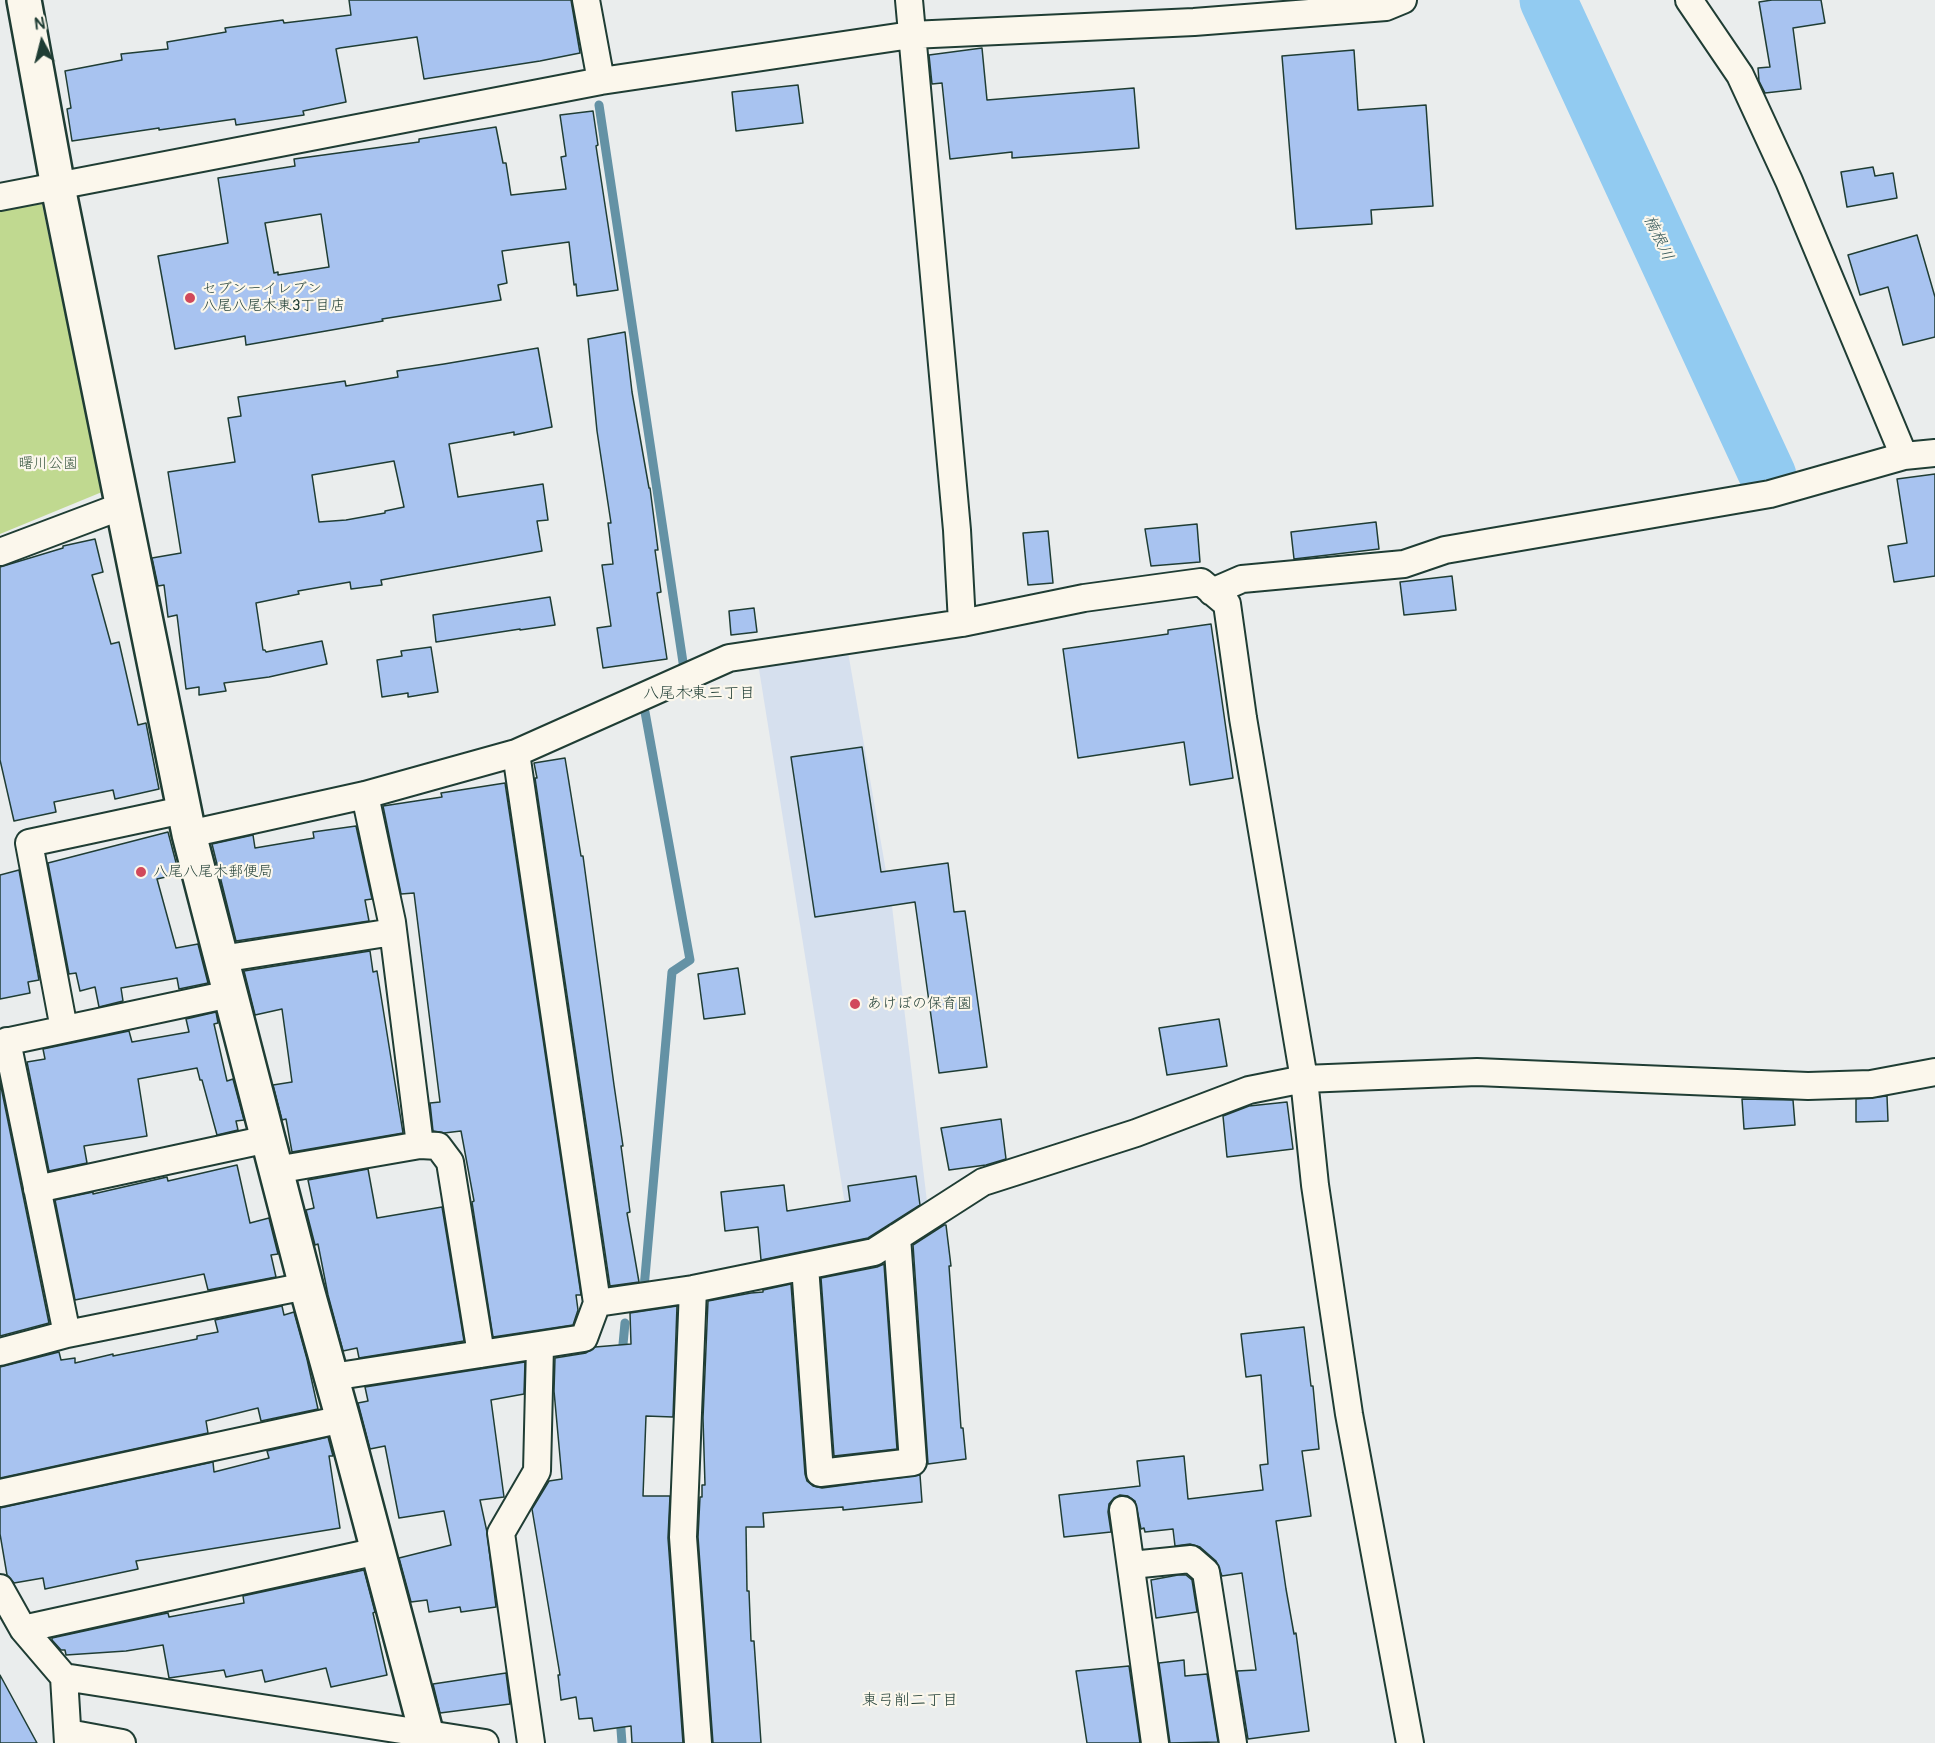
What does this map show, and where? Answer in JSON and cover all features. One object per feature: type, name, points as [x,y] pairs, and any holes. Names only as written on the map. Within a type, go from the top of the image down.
[{"type":"street","points":[[24,0],[58,187],[186,822],[306,1286],[428,1738]]},
{"type":"street","points":[[586,0],[601,81]]},
{"type":"street","points":[[909,0],[957,530],[962,623]]},
{"type":"street","points":[[0,197],[601,81],[911,35],[1194,22],[1386,7],[1403,0]]},
{"type":"street","points":[[1689,0],[1740,75],[1789,182],[1905,456]]},
{"type":"street","points":[[1212,592],[1242,579],[1404,564],[1445,550],[1770,494],[1905,456],[1935,453]]},
{"type":"street","points":[[0,552],[123,506]]},
{"type":"street","points":[[63,1029],[29,843],[364,795],[516,753],[729,658],[962,623],[1084,598],[1201,582],[1227,604],[1243,718],[1304,1079],[1315,1185],[1348,1413],[1410,1743]]},
{"type":"street","points":[[332,1377],[584,1338],[597,1304],[516,753]]},
{"type":"street","points":[[364,795],[393,932],[420,1145]]},
{"type":"street","points":[[221,959],[393,932]]},
{"type":"street","points":[[67,1334],[4,1042],[230,994]]},
{"type":"street","points":[[597,1304],[693,1289],[874,1252],[983,1182],[1136,1133],[1250,1090],[1304,1079],[1477,1072],[1808,1086],[1871,1084],[1935,1072]]},
{"type":"street","points":[[37,1189],[268,1139]]},
{"type":"street","points":[[276,1170],[420,1145],[438,1146],[450,1162],[481,1354]]},
{"type":"street","points":[[805,1266],[820,1473],[913,1462],[897,1237]]},
{"type":"street","points":[[0,1352],[67,1334],[306,1286]]},
{"type":"street","points":[[693,1289],[683,1537],[698,1743]]},
{"type":"street","points":[[531,1743],[501,1533],[537,1471],[540,1346]]},
{"type":"street","points":[[0,1493],[343,1419]]},
{"type":"street","points":[[1123,1510],[1155,1743]]},
{"type":"street","points":[[23,1629],[378,1551]]},
{"type":"street","points":[[1131,1565],[1191,1559],[1206,1572],[1233,1743]]},
{"type":"street","points":[[0,1588],[23,1629],[64,1677],[68,1738],[122,1743]]},
{"type":"street","points":[[64,1677],[428,1738],[485,1743]]},
{"type":"shaded area","points":[[848,652],[892,906],[927,1202],[887,1227],[850,1236],[758,663]]},
{"type":"green space","name":"曙川公園","points":[[42,204],[102,492],[0,534],[0,211]]},
{"type":"building","points":[[349,0],[571,0],[580,53],[424,79],[417,37],[340,48],[336,49],[346,102],[303,111],[304,115],[236,125],[235,119],[72,141],[67,109],[71,108],[65,71],[122,60],[121,54],[168,49],[167,42],[226,32],[225,28],[283,20],[284,23],[351,15]]},
{"type":"building","points":[[1821,0],[1825,23],[1793,28],[1801,89],[1765,93],[1759,81],[1758,68],[1770,67],[1759,2]]},
{"type":"building","points":[[982,48],[987,100],[1134,88],[1139,148],[1012,158],[1012,152],[950,159],[942,83],[932,84],[929,55]]},
{"type":"building","points":[[1354,50],[1358,110],[1426,105],[1433,206],[1371,210],[1372,224],[1296,229],[1282,56]]},
{"type":"building","points":[[798,85],[803,123],[736,131],[732,92]]},
{"type":"building","points":[[593,111],[598,145],[596,146],[618,290],[577,296],[569,242],[502,251],[507,283],[498,285],[501,300],[382,319],[383,321],[246,345],[245,336],[175,349],[158,256],[228,243],[218,178],[295,166],[294,159],[419,142],[419,139],[496,127],[503,163],[506,163],[511,195],[566,189],[561,157],[566,156],[560,115]],"holes":[[[321,214],[329,267],[278,275],[278,272],[274,273],[265,223]]]},
{"type":"building","points":[[1873,167],[1875,176],[1893,173],[1897,198],[1847,207],[1841,172]]},
{"type":"building","points":[[1917,235],[1935,297],[1935,337],[1903,345],[1888,287],[1860,295],[1848,255]]},
{"type":"building","points":[[625,332],[632,392],[650,488],[658,550],[655,550],[661,592],[657,593],[667,659],[603,668],[597,628],[611,626],[602,565],[613,564],[608,523],[611,523],[597,431],[588,339]]},
{"type":"building","points":[[538,348],[552,427],[449,444],[458,497],[543,484],[548,520],[537,521],[542,551],[381,580],[382,585],[351,589],[350,582],[298,591],[299,594],[256,603],[263,650],[266,652],[322,641],[327,664],[269,677],[224,683],[226,691],[199,695],[199,687],[186,689],[177,615],[168,617],[164,585],[158,586],[152,558],[181,553],[168,472],[235,462],[228,418],[241,416],[238,397],[345,381],[346,386],[398,377],[397,371]],"holes":[[[394,461],[404,507],[346,520],[319,522],[312,475]]]},
{"type":"building","points":[[1935,474],[1935,576],[1894,582],[1888,546],[1907,543],[1897,479]]},
{"type":"building","points":[[1376,522],[1379,549],[1294,559],[1291,532]]},
{"type":"building","points":[[1197,524],[1200,562],[1151,566],[1145,529]]},
{"type":"building","points":[[1048,531],[1053,583],[1028,585],[1023,533]]},
{"type":"building","points":[[95,539],[103,572],[92,575],[111,644],[119,642],[138,725],[146,723],[159,789],[115,799],[113,790],[54,802],[56,812],[14,821],[0,760],[0,567],[63,548],[63,546]]},
{"type":"building","points":[[1452,576],[1456,610],[1404,615],[1400,582]]},
{"type":"building","points":[[550,597],[555,625],[436,642],[433,615]]},
{"type":"building","points":[[754,608],[757,632],[731,635],[729,611]]},
{"type":"building","points":[[1211,624],[1233,778],[1190,785],[1184,742],[1078,758],[1063,649],[1168,634],[1168,630]]},
{"type":"building","points":[[431,647],[438,692],[408,697],[408,693],[382,697],[377,660],[402,656],[401,651]]},
{"type":"building","points":[[862,747],[881,872],[948,863],[954,912],[965,911],[987,1067],[939,1073],[915,902],[815,917],[791,757]]},
{"type":"building","points":[[565,758],[581,856],[583,856],[623,1146],[621,1146],[630,1212],[627,1213],[639,1282],[610,1286],[535,778],[537,778],[534,763]]},
{"type":"building","points":[[505,783],[581,1295],[576,1295],[578,1310],[573,1325],[493,1337],[472,1202],[474,1201],[461,1131],[444,1133],[433,1131],[430,1103],[440,1102],[414,893],[401,894],[383,806],[442,797],[441,793]]},
{"type":"building","points":[[356,826],[372,899],[365,900],[369,921],[236,941],[212,844],[253,835],[255,848],[314,838],[313,832]]},
{"type":"building","points":[[168,832],[179,874],[157,879],[176,948],[198,944],[208,983],[179,989],[177,978],[121,988],[123,1001],[99,1007],[95,987],[80,991],[76,973],[69,974],[48,863]]},
{"type":"building","points":[[19,870],[39,980],[28,982],[30,993],[0,999],[0,875]]},
{"type":"building","points":[[370,951],[373,972],[377,971],[403,1133],[292,1152],[286,1119],[282,1120],[273,1085],[292,1082],[282,1009],[255,1015],[244,971]]},
{"type":"building","points":[[738,968],[745,1014],[704,1019],[698,974]]},
{"type":"building","points":[[216,1012],[218,1023],[214,1024],[227,1081],[233,1079],[244,1120],[236,1121],[238,1130],[217,1135],[197,1068],[138,1079],[147,1136],[84,1146],[87,1163],[49,1171],[27,1062],[45,1059],[43,1049],[129,1031],[132,1042],[189,1032],[186,1019]]},
{"type":"building","points":[[1219,1019],[1227,1066],[1167,1075],[1159,1028]]},
{"type":"building","points":[[0,1082],[49,1323],[0,1336]]},
{"type":"building","points":[[1887,1096],[1888,1121],[1856,1122],[1856,1099]]},
{"type":"building","points":[[1742,1099],[1793,1100],[1795,1125],[1744,1129]]},
{"type":"building","points":[[1287,1102],[1293,1149],[1227,1157],[1223,1116],[1249,1106]]},
{"type":"building","points":[[1001,1119],[1006,1159],[986,1165],[949,1170],[941,1128]]},
{"type":"building","points":[[237,1165],[250,1223],[269,1218],[278,1254],[271,1255],[276,1277],[208,1290],[204,1274],[75,1300],[55,1200],[167,1177],[168,1181]]},
{"type":"building","points":[[368,1169],[377,1218],[442,1207],[464,1341],[359,1358],[357,1348],[343,1351],[328,1295],[318,1244],[315,1245],[306,1210],[314,1208],[308,1180]]},
{"type":"building","points":[[916,1176],[920,1205],[868,1238],[761,1260],[758,1227],[725,1231],[721,1192],[784,1185],[787,1211],[850,1201],[848,1186]]},
{"type":"building","points":[[946,1225],[951,1266],[949,1266],[961,1428],[963,1428],[966,1459],[928,1464],[913,1245]]},
{"type":"building","points":[[884,1264],[897,1449],[834,1456],[821,1278]]},
{"type":"building","points":[[791,1284],[807,1481],[813,1486],[822,1488],[920,1475],[922,1502],[843,1510],[843,1507],[763,1513],[764,1527],[746,1527],[747,1591],[749,1591],[751,1641],[754,1641],[761,1743],[713,1743],[698,1537],[700,1497],[702,1497],[702,1485],[705,1485],[703,1418],[708,1301],[763,1292],[763,1290]]},
{"type":"building","points":[[282,1306],[284,1315],[294,1312],[318,1409],[261,1421],[258,1408],[206,1421],[208,1433],[0,1478],[0,1367],[59,1352],[61,1360],[75,1358],[75,1363],[197,1339],[197,1336],[218,1332],[215,1320]]},
{"type":"building","points":[[677,1306],[673,1417],[646,1416],[643,1496],[670,1496],[668,1538],[683,1743],[632,1743],[631,1726],[594,1731],[592,1718],[579,1719],[576,1697],[561,1700],[558,1675],[560,1675],[532,1509],[549,1481],[562,1479],[554,1391],[555,1358],[586,1353],[595,1347],[631,1344],[630,1313]]},
{"type":"building","points":[[1304,1327],[1319,1449],[1302,1451],[1311,1516],[1276,1521],[1294,1634],[1296,1633],[1309,1731],[1248,1739],[1237,1671],[1256,1670],[1242,1573],[1222,1576],[1216,1561],[1200,1547],[1190,1544],[1175,1546],[1173,1529],[1145,1532],[1144,1528],[1141,1529],[1135,1501],[1128,1496],[1120,1495],[1109,1504],[1111,1532],[1064,1537],[1059,1495],[1140,1486],[1137,1461],[1184,1456],[1188,1499],[1263,1490],[1260,1465],[1268,1464],[1261,1375],[1246,1377],[1241,1334]]},
{"type":"building","points":[[525,1362],[524,1394],[491,1400],[504,1497],[480,1500],[487,1532],[496,1607],[461,1612],[460,1607],[429,1612],[427,1600],[411,1602],[399,1558],[451,1545],[444,1511],[399,1518],[385,1446],[370,1449],[358,1403],[368,1401],[365,1387]]},
{"type":"building","points":[[328,1437],[333,1456],[329,1456],[340,1528],[136,1561],[138,1569],[45,1589],[43,1578],[14,1583],[7,1575],[0,1534],[0,1508],[213,1462],[214,1472],[269,1458],[267,1451]]},
{"type":"building","points":[[364,1570],[387,1675],[331,1687],[326,1668],[265,1682],[262,1670],[226,1677],[224,1670],[169,1678],[163,1645],[126,1651],[66,1655],[65,1650],[61,1650],[52,1640],[52,1638],[168,1613],[169,1617],[244,1603],[243,1596]]},
{"type":"building","points":[[1186,1575],[1192,1580],[1197,1612],[1156,1618],[1151,1580]]},
{"type":"building","points":[[1184,1660],[1185,1676],[1207,1674],[1218,1742],[1170,1743],[1159,1663]]},
{"type":"building","points":[[1129,1666],[1140,1743],[1087,1743],[1076,1671]]},
{"type":"building","points":[[506,1673],[510,1704],[440,1713],[433,1684]]},
{"type":"building","points":[[0,1675],[37,1743],[0,1743]]},
{"type":"waterway","name":"楠根川","points":[[1548,0],[1768,476]]},
{"type":"waterway","points":[[599,105],[684,669]]},
{"type":"waterway","points":[[644,1288],[672,972],[690,960],[645,712]]},
{"type":"waterway","points":[[622,1355],[625,1323]]},
{"type":"waterway","points":[[620,1716],[622,1743]]},
{"type":"place","name":"セブンーイレブン 八尾八尾木東3丁目店","points":[[190,298]]},
{"type":"place","name":"八尾八尾木郵便局","points":[[141,872]]},
{"type":"place","name":"あけぼの保育園","points":[[855,1004]]},
{"type":"district","name":"八尾木東三丁目","points":[[699,694]]},
{"type":"district","name":"東弓削二丁目","points":[[910,1701]]}]
